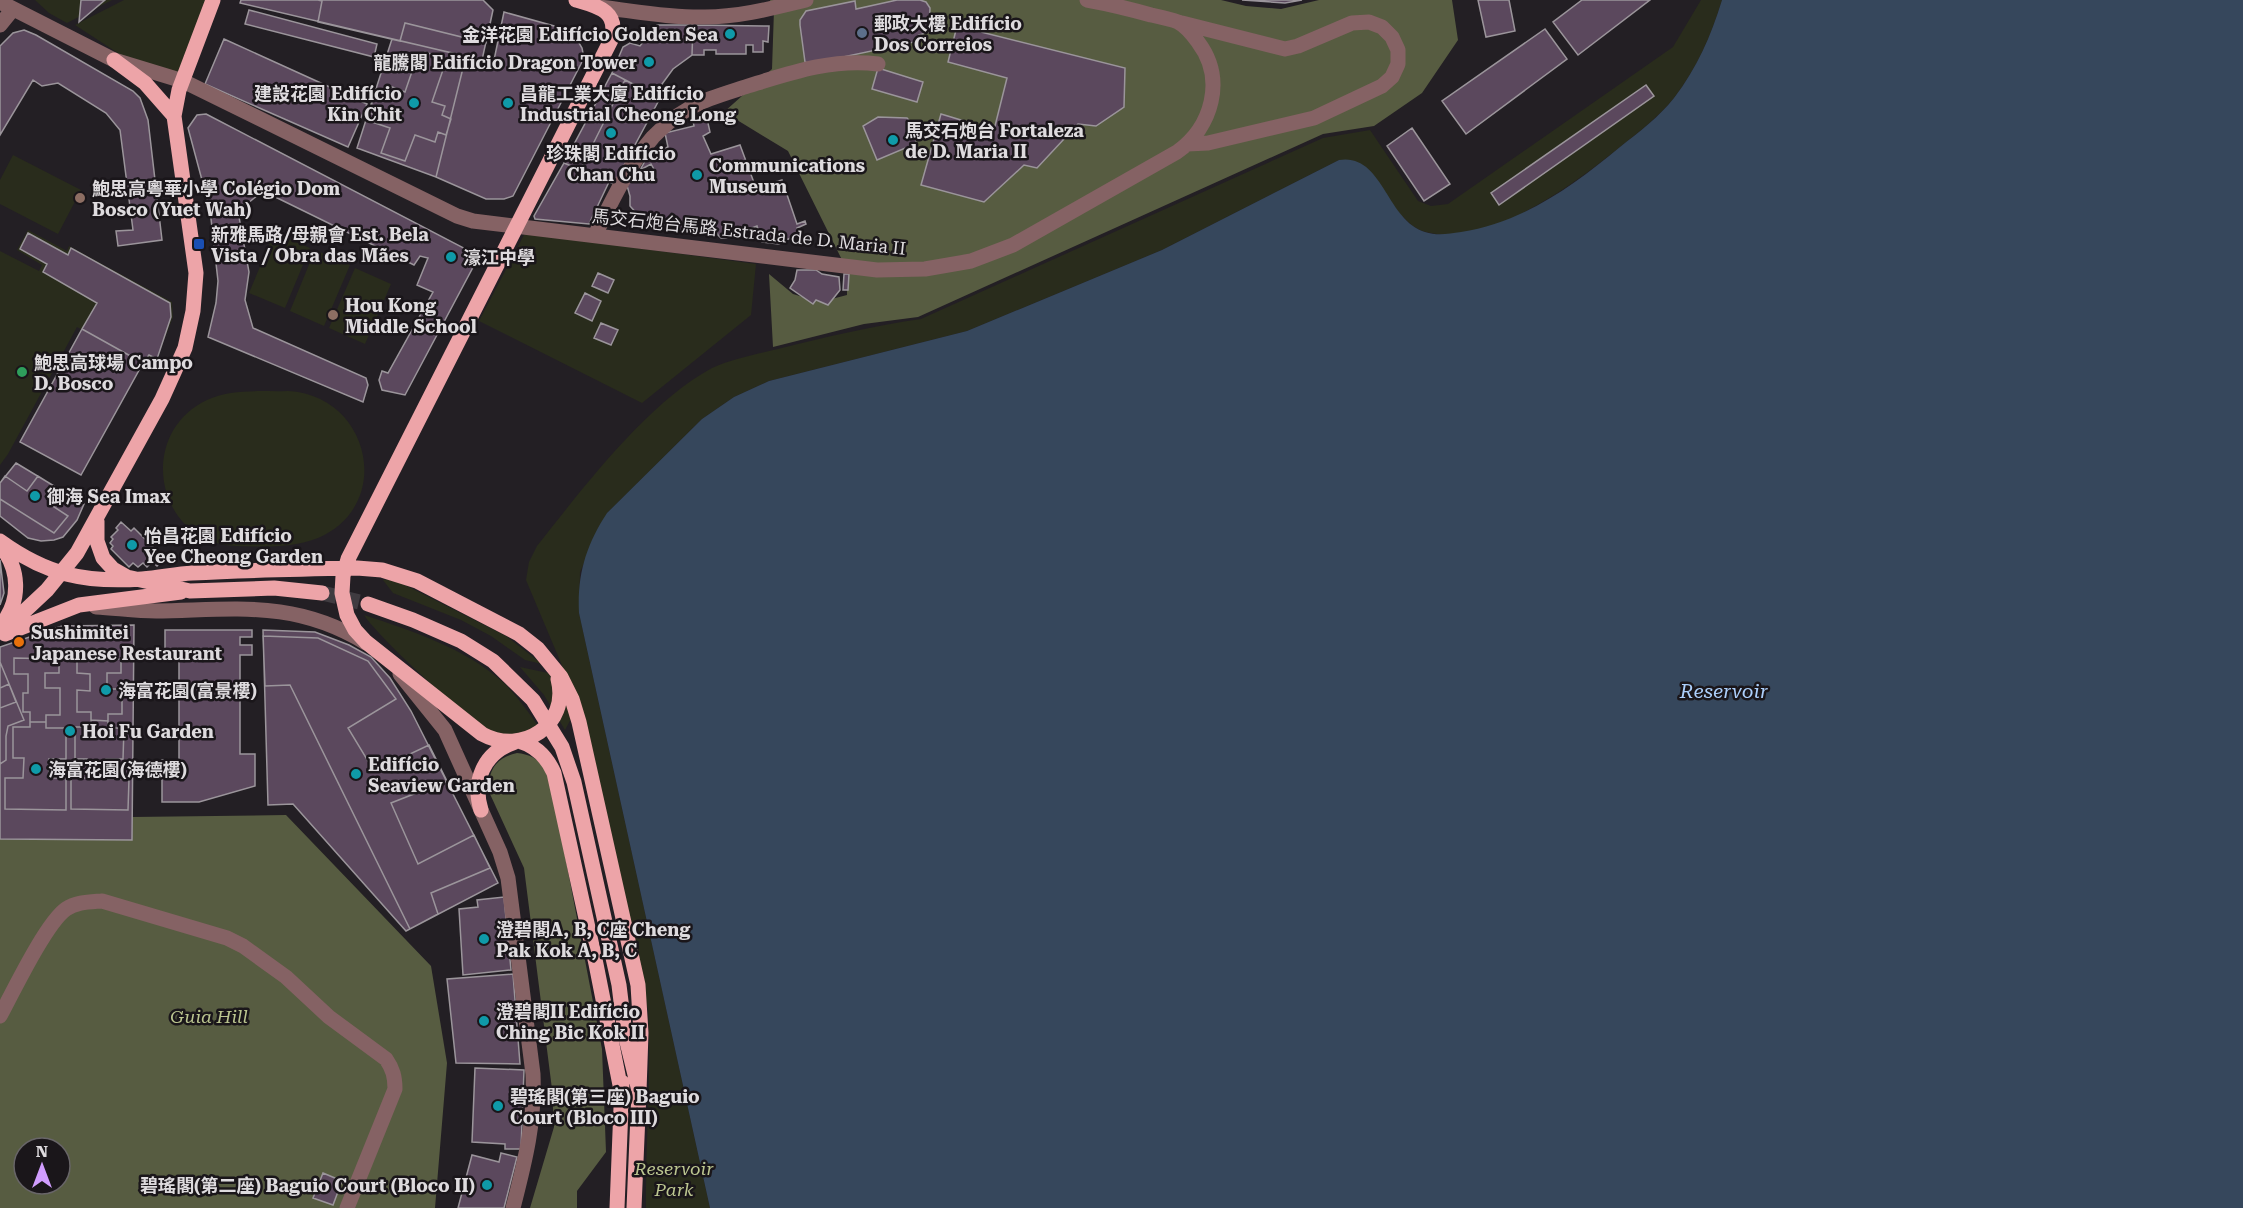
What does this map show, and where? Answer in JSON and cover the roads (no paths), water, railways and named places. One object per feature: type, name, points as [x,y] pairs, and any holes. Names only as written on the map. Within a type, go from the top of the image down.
[{"type":"main road","points":[[0,631],[32,605],[62,574],[82,545],[178,366],[190,329],[195,292],[194,254],[174,116],[183,81],[213,0]]},
{"type":"main road","points":[[576,0],[599,7],[610,17],[613,33],[611,40],[517,226],[351,568],[342,593],[346,615],[355,630],[371,646],[482,734],[498,741],[517,741],[541,753],[554,773],[621,1090]]},
{"type":"main road","points":[[114,60],[145,83],[174,116]]},
{"type":"main road","points":[[101,510],[96,533],[98,545],[104,558],[113,569],[123,575],[190,591]]},
{"type":"main road","points":[[0,541],[34,563],[62,574],[94,580],[143,579],[190,573],[351,568],[393,573],[427,586],[519,634],[538,649],[554,668],[569,693],[578,716],[638,985],[641,1033],[634,1208]]},
{"type":"main road","points":[[0,545],[11,561],[16,589],[12,608],[0,626]]},
{"type":"main road","points":[[0,636],[79,605],[190,591],[274,588],[322,593]]},
{"type":"main road","points":[[368,603],[405,616],[461,641],[493,661],[527,693],[554,730],[574,782],[619,985],[625,1034],[639,1091]]},
{"type":"main road","points":[[481,810],[477,788],[481,771],[494,753],[541,731],[555,713],[560,690],[554,668]]},
{"type":"main road","points":[[617,1208],[625,1034]]},
{"type":"street","points":[[599,7],[705,18],[752,12],[806,0]]},
{"type":"street","points":[[1088,0],[1285,50],[1352,23],[1369,22],[1380,26],[1395,42],[1398,55],[1395,72],[1387,83],[1318,116],[1208,143],[1187,144]]},
{"type":"street","name":"馬交石炮台馬路 Estrada de D. Maria II","points":[[6,5],[114,60],[183,81],[457,216],[473,221],[877,270],[948,266],[993,254],[1033,236],[1187,144],[1200,130],[1208,113],[1213,81],[1204,51],[1193,35],[1179,22]]},
{"type":"street","points":[[0,25],[6,5]]},
{"type":"street","points":[[595,235],[627,173],[637,159],[654,136],[684,111],[719,96],[804,69],[845,63],[878,64]]},
{"type":"street","points":[[79,605],[153,611],[247,608],[286,612],[323,622],[371,646]]},
{"type":"street","points":[[388,658],[441,723],[500,852],[508,878],[533,1074],[531,1131],[513,1208]]},
{"type":"street","points":[[0,1016],[53,921],[66,909],[83,902],[110,903],[227,938],[243,946],[286,977],[329,1017],[386,1059],[392,1068],[395,1078],[394,1089],[347,1208]]},
{"type":"water","name":"Reservoir","points":[[1722,0],[2243,0],[2243,1208],[710,1208],[579,613],[581,573],[584,561],[593,537],[607,513],[702,419],[734,397],[769,381],[967,331],[1162,250],[1339,160],[1354,161],[1366,167],[1401,215],[1412,225],[1425,232],[1447,234],[1461,232],[1505,220],[1526,211],[1546,201],[1584,175],[1641,130],[1668,105],[1696,63],[1708,39]]},
{"type":"tunnel","points":[[322,593],[368,604]]},
{"type":"place","name":"郵政大樓 Edifício Dos Correios","points":[[862,33]]},
{"type":"place","name":"金洋花園 Edifício Golden Sea","points":[[730,34]]},
{"type":"place","name":"龍騰閣 Edifício Dragon Tower","points":[[649,62]]},
{"type":"place","name":"建設花園 Edifício Kin Chit","points":[[414,103]]},
{"type":"place","name":"昌龍工業大廈 Edifício Industrial Cheong Long","points":[[508,103]]},
{"type":"place","name":"珍珠閣 Edifício Chan Chu","points":[[611,133]]},
{"type":"place","name":"馬交石炮台 Fortaleza de D. Maria II","points":[[893,140]]},
{"type":"place","name":"Communications Museum","points":[[697,175]]},
{"type":"place","name":"鮑思高粵華小學 Colégio Dom Bosco (Yuet Wah)","points":[[80,198]]},
{"type":"place","name":"新雅馬路/母親會 Est. Bela Vista / Obra das Mães","points":[[199,244]]},
{"type":"place","name":"濠江中學","points":[[451,257]]},
{"type":"place","name":"Hou Kong Middle School","points":[[333,315]]},
{"type":"place","name":"鮑思高球場 Campo D. Bosco","points":[[22,372]]},
{"type":"place","name":"御海 Sea Imax","points":[[35,496]]},
{"type":"place","name":"怡昌花園 Edifício Yee Cheong Garden","points":[[132,545]]},
{"type":"place","name":"Sushimitei Japanese Restaurant","points":[[19,642]]},
{"type":"place","name":"海富花園(富景樓)","points":[[106,690]]},
{"type":"place","name":"Hoi Fu Garden","points":[[70,731]]},
{"type":"place","name":"海富花園(海德樓)","points":[[36,769]]},
{"type":"place","name":"Edifício Seaview Garden","points":[[356,774]]},
{"type":"place","name":"澄碧閣A, B, C座 Cheng Pak Kok A, B, C","points":[[484,939]]},
{"type":"place","name":"澄碧閣II Edifício Ching Bic Kok II","points":[[484,1021]]},
{"type":"place","name":"碧瑤閣(第三座) Baguio Court (Bloco III)","points":[[498,1106]]},
{"type":"place","name":"碧瑤閣(第二座) Baguio Court (Bloco II)","points":[[487,1185]]},
{"type":"park label","name":"Guia Hill","points":[[209,1016]]},
{"type":"park label","name":"Reservoir Park","points":[[674,1178]]}]
